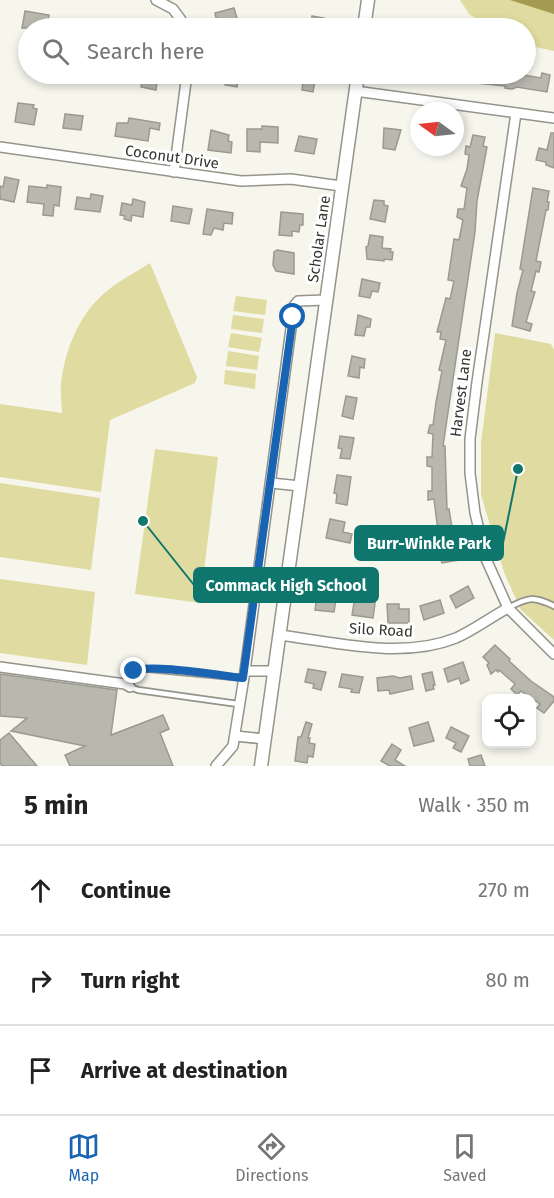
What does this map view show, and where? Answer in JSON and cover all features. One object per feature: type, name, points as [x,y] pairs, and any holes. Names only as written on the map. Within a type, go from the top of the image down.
[{"type":"street","points":[[156,0],[173,9],[180,18]]},
{"type":"street","points":[[365,18],[368,0]]},
{"type":"street","points":[[174,172],[186,84]]},
{"type":"street","name":"Scholar Lane","points":[[261,766],[356,84]]},
{"type":"street","points":[[355,91],[554,118]]},
{"type":"street","name":"Harvest Lane","points":[[516,113],[470,439],[470,473],[475,513],[486,559],[508,608],[554,654]]},
{"type":"street","name":"Coconut Drive","points":[[0,147],[241,182],[291,179],[341,186]]},
{"type":"street","points":[[218,765],[231,750],[235,736],[294,306],[298,301],[326,300]]},
{"type":"street","points":[[270,483],[300,486]]},
{"type":"street","name":"Silo Road","points":[[279,635],[382,648],[423,647],[457,637],[508,608]]},
{"type":"street","points":[[0,667],[125,684],[130,687]]},
{"type":"street","points":[[244,674],[274,671]]},
{"type":"street","points":[[235,736],[265,739]]},
{"type":"lane","points":[[508,608],[527,598],[538,598],[554,606]]},
{"type":"lane","points":[[238,704],[150,692],[130,687],[131,676],[138,668],[244,674]]},
{"type":"shaded area","points":[[460,0],[554,0],[554,51],[536,47],[536,18],[475,18],[469,14]]},
{"type":"shaded area","points":[[510,0],[554,0],[554,14]]},
{"type":"shaded area","points":[[150,263],[197,377],[195,383],[110,420],[101,492],[0,477],[0,404],[62,413],[63,372],[70,346],[81,321],[107,291]]},
{"type":"shaded area","points":[[236,296],[267,300],[265,315],[233,311]]},
{"type":"shaded area","points":[[233,315],[264,319],[262,333],[231,329]]},
{"type":"shaded area","points":[[231,333],[262,338],[259,352],[228,347]]},
{"type":"shaded area","points":[[495,333],[551,344],[554,350],[554,640],[521,610],[505,575],[481,495],[481,443]]},
{"type":"shaded area","points":[[228,351],[259,356],[257,370],[226,366]]},
{"type":"shaded area","points":[[225,370],[256,374],[255,389],[224,384]]},
{"type":"shaded area","points":[[155,449],[218,457],[200,603],[135,594]]},
{"type":"shaded area","points":[[0,483],[100,498],[91,570],[0,557]]},
{"type":"shaded area","points":[[0,579],[95,592],[87,665],[0,653]]},
{"type":"building","points":[[234,8],[237,18],[216,18],[215,13]]},
{"type":"building","points":[[25,11],[49,15],[49,18],[24,18]]},
{"type":"building","points":[[542,73],[550,75],[547,92],[486,84],[536,84],[536,77],[541,78]]},
{"type":"building","points":[[142,84],[157,84],[156,90],[141,87]]},
{"type":"building","points":[[225,84],[237,84],[237,87]]},
{"type":"building","points":[[303,84],[314,84],[313,92],[302,90]]},
{"type":"building","points":[[18,103],[34,105],[33,108],[37,109],[34,125],[15,122]]},
{"type":"building","points":[[65,114],[83,116],[81,130],[63,128]]},
{"type":"building","points":[[129,118],[160,123],[159,130],[150,128],[148,141],[115,136],[117,123],[128,123]]},
{"type":"building","points":[[262,126],[278,127],[278,143],[260,142],[260,152],[247,151],[247,129],[262,129]]},
{"type":"building","points":[[384,128],[401,130],[395,150],[383,148]]},
{"type":"building","points":[[211,130],[229,135],[228,141],[232,142],[231,153],[208,150]]},
{"type":"building","points":[[551,133],[554,133],[554,168],[546,165],[546,162],[536,160],[539,148],[547,150]]},
{"type":"building","points":[[473,135],[485,137],[483,146],[487,147],[477,201],[475,232],[443,446],[445,446],[447,509],[449,509],[460,560],[442,563],[440,555],[445,554],[438,531],[434,499],[428,500],[428,491],[432,491],[432,467],[427,466],[427,457],[432,457],[433,434],[428,433],[430,425],[433,425],[442,371],[439,370],[446,340],[440,339],[441,332],[437,332],[446,298],[450,299],[454,281],[448,280],[454,239],[459,240],[463,220],[457,217],[458,209],[464,209],[467,188],[461,186],[469,155],[465,154],[466,146],[470,147]]},
{"type":"building","points":[[299,136],[317,139],[314,154],[295,151]]},
{"type":"building","points":[[5,177],[19,180],[14,202],[0,199],[0,186],[3,187]]},
{"type":"building","points":[[47,185],[61,187],[59,206],[54,205],[53,216],[43,215],[44,204],[27,202],[29,186],[47,188]]},
{"type":"building","points":[[533,188],[549,191],[547,202],[549,202],[536,261],[541,262],[531,291],[535,292],[526,322],[532,324],[530,331],[512,326],[523,270],[520,269]]},
{"type":"building","points":[[91,194],[103,196],[100,212],[75,209],[77,197],[90,199]]},
{"type":"building","points":[[133,199],[145,202],[143,217],[132,215],[131,221],[120,215],[122,203],[132,205]]},
{"type":"building","points":[[374,200],[384,201],[384,205],[388,206],[385,222],[370,219]]},
{"type":"building","points":[[173,206],[192,209],[189,224],[171,221]]},
{"type":"building","points":[[207,209],[233,213],[232,224],[224,223],[223,230],[214,228],[211,235],[203,234]]},
{"type":"building","points":[[281,212],[303,214],[303,225],[300,225],[299,232],[292,231],[292,236],[279,235]]},
{"type":"building","points":[[370,235],[383,237],[382,248],[391,249],[392,260],[367,259],[366,247]]},
{"type":"building","points":[[277,250],[294,253],[294,274],[276,271],[273,265],[274,252]]},
{"type":"building","points":[[362,279],[380,283],[378,292],[372,291],[370,298],[359,296]]},
{"type":"building","points":[[358,315],[371,319],[370,327],[366,327],[364,336],[355,335]]},
{"type":"building","points":[[352,356],[365,359],[364,368],[360,367],[359,378],[348,376]]},
{"type":"building","points":[[346,396],[357,398],[353,419],[342,416]]},
{"type":"building","points":[[340,436],[354,438],[350,459],[340,458],[342,449],[338,448]]},
{"type":"building","points":[[337,475],[351,477],[347,505],[336,503],[337,494],[334,493]]},
{"type":"building","points":[[330,519],[345,522],[343,532],[352,534],[350,543],[326,538]]},
{"type":"building","points":[[468,586],[474,598],[456,608],[450,596]]},
{"type":"building","points":[[366,595],[376,596],[373,618],[352,615],[355,597],[365,599]]},
{"type":"building","points":[[317,596],[336,599],[334,612],[315,610]]},
{"type":"building","points":[[440,600],[444,613],[424,620],[420,606]]},
{"type":"building","points":[[387,604],[399,604],[399,609],[409,609],[409,623],[388,623]]},
{"type":"building","points":[[495,645],[531,681],[554,697],[554,701],[544,713],[537,708],[540,704],[536,701],[536,694],[525,694],[521,691],[516,694],[511,689],[515,684],[499,670],[491,674],[487,665],[489,663],[483,657]]},
{"type":"building","points":[[463,662],[469,680],[461,684],[459,678],[448,682],[444,669]]},
{"type":"building","points":[[308,669],[326,672],[321,690],[313,688],[314,684],[305,682]]},
{"type":"building","points":[[432,672],[434,689],[426,691],[422,674]]},
{"type":"building","points":[[0,674],[117,690],[111,735],[163,715],[169,729],[160,733],[173,766],[70,766],[65,755],[85,746],[11,731],[27,718],[0,716]]},
{"type":"building","points":[[342,674],[363,677],[359,693],[351,692],[352,689],[339,687]]},
{"type":"building","points":[[393,676],[400,678],[411,676],[413,689],[390,694],[389,690],[378,691],[377,678]]},
{"type":"building","points":[[306,722],[312,724],[309,743],[315,744],[313,757],[308,756],[307,763],[295,761],[298,737],[301,737]]},
{"type":"building","points":[[428,722],[434,741],[414,746],[409,728]]},
{"type":"building","points":[[451,727],[469,736],[461,752],[453,748],[456,743],[446,738]]},
{"type":"building","points":[[9,733],[37,766],[2,766],[0,740]]},
{"type":"building","points":[[392,744],[401,750],[395,760],[405,766],[390,766],[381,761]]},
{"type":"building","points":[[481,755],[485,766],[470,766],[468,759]]},
{"type":"place","name":"Burr-Winkle Park","points":[[518,469]]},
{"type":"place","name":"Commack High School","points":[[143,521]]},
{"type":"route","points":[[134,671],[138,668],[167,669],[243,678],[293,317]]}]
